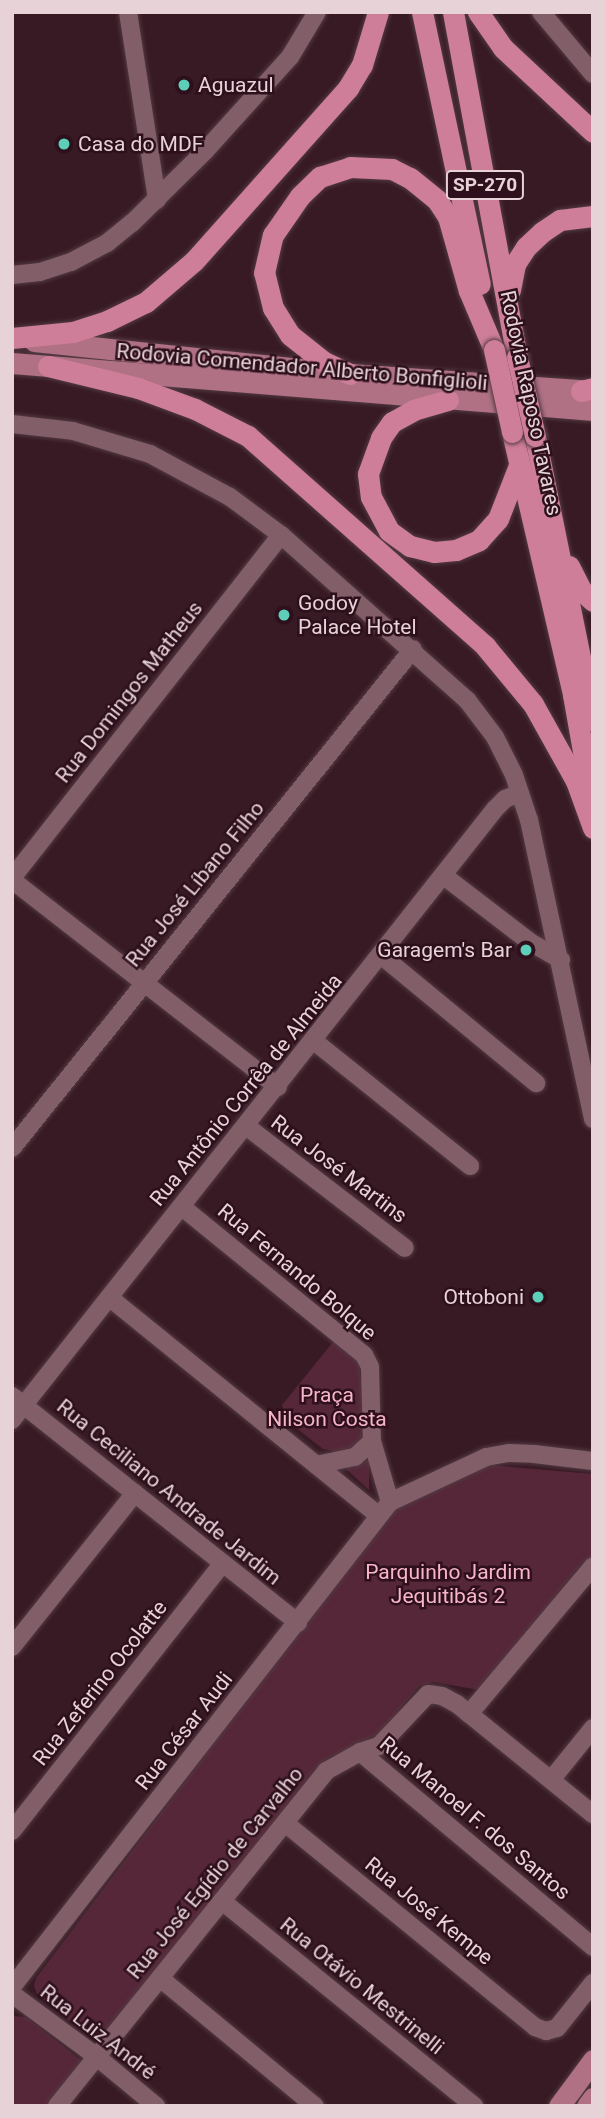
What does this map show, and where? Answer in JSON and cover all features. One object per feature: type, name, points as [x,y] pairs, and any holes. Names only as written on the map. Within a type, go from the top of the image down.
[{"type":"highway","points":[[12,338],[74,332],[107,321],[146,302],[194,261],[348,88],[362,65],[378,12]]},
{"type":"highway","name":"Rodovia Raposo Tavares","points":[[422,12],[519,466],[573,695],[593,804]]},
{"type":"highway","name":"Rodovia Raposo Tavares","points":[[453,12],[517,357],[593,720]]},
{"type":"highway","points":[[478,12],[503,48],[593,132]]},
{"type":"highway","points":[[350,374],[324,362],[290,335],[273,309],[264,273],[273,235],[300,196],[320,177],[350,167],[393,169],[418,183],[437,200],[448,217],[469,291],[494,350]]},
{"type":"highway","points":[[508,305],[515,264],[526,247],[560,220],[593,216]]},
{"type":"highway","points":[[48,366],[138,388],[195,410],[248,436],[485,646],[533,704],[576,781],[593,828]]},
{"type":"highway","points":[[447,400],[414,410],[392,422],[381,438],[368,474],[371,497],[389,531],[410,546],[433,552],[456,550],[479,540],[498,519],[519,466]]},
{"type":"highway","points":[[556,541],[581,590],[593,601]]},
{"type":"main road","name":"Rodovia Comendador Alberto Bonfiglioli","points":[[12,338],[350,374],[589,390]]},
{"type":"main road","name":"Rodovia Comendador Alberto Bonfiglioli","points":[[12,363],[593,410]]},
{"type":"main road","points":[[559,2106],[593,2060]]},
{"type":"main road","points":[[587,2106],[593,2098]]},
{"type":"street","points":[[128,12],[157,200]]},
{"type":"street","points":[[541,12],[593,74]]},
{"type":"street","points":[[12,275],[40,272],[71,262],[107,243],[157,200],[290,57],[315,15]]},
{"type":"street","points":[[12,424],[73,431],[150,454],[230,497],[281,535],[413,649],[467,700],[495,737],[520,793],[561,960],[593,1119]]},
{"type":"street","name":"Rua Domingos Matheus","points":[[12,879],[281,535]]},
{"type":"street","name":"Rua José Líbano Filho","points":[[12,1148],[413,649]]},
{"type":"street","name":"Rua Antônio Corrêa de Almeida","points":[[12,1420],[18,1401],[110,1298],[382,956],[495,809],[505,799],[520,793]]},
{"type":"street","points":[[444,876],[530,942],[561,960]]},
{"type":"street","points":[[12,879],[278,1087]]},
{"type":"street","points":[[382,956],[536,1083]]},
{"type":"street","points":[[314,1041],[470,1166]]},
{"type":"street","name":"Rua José Martins","points":[[246,1126],[405,1248]]},
{"type":"street","name":"Rua Fernando Bolque","points":[[182,1207],[364,1355],[370,1367],[372,1441],[384,1508]]},
{"type":"street","points":[[110,1298],[316,1465],[384,1508],[468,1463],[486,1457],[509,1453],[593,1461]]},
{"type":"street","name":"Rua Ceciliano Andrade Jardim","points":[[18,1401],[298,1623]]},
{"type":"street","points":[[316,1465],[355,1457],[372,1441]]},
{"type":"street","points":[[12,1647],[135,1493]]},
{"type":"street","name":"Rua César Audi","points":[[12,1987],[298,1623],[384,1508]]},
{"type":"street","name":"Rua Zeferino Ocolatte","points":[[12,1831],[223,1563]]},
{"type":"street","points":[[593,1566],[469,1714],[593,1814]]},
{"type":"street","name":"Rua José Egídio de Carvalho","points":[[57,2106],[326,1771],[360,1752],[379,1746],[428,1694],[442,1696],[469,1714]]},
{"type":"street","points":[[551,1780],[593,1728]]},
{"type":"street","name":"Rua Manoel F. dos Santos","points":[[360,1752],[593,1947]]},
{"type":"street","name":"Rua José Kempe","points":[[285,1823],[535,2027],[547,2031],[556,2028],[593,1983]]},
{"type":"street","name":"Rua Otávio Mestrinelli","points":[[222,1901],[474,2106]]},
{"type":"street","points":[[160,1978],[315,2106]]},
{"type":"street","name":"Rua Luiz André","points":[[12,1994],[97,2057],[156,2106]]},
{"type":"green space","name":"Praça Nilson Costa","points":[[341,1339],[353,1349],[359,1364],[366,1424],[363,1437],[355,1448],[343,1453],[323,1449],[287,1421],[282,1405],[333,1342]]},
{"type":"green space","points":[[369,1460],[369,1490],[345,1468]]},
{"type":"green space","name":"Parquinho Jardim Jequitibás 2","points":[[489,1465],[593,1474],[593,1557],[580,1566],[479,1690],[434,1682],[419,1686],[379,1734],[326,1759],[105,2034],[91,2036],[79,2029],[37,1994],[34,1986],[36,1978],[391,1509]]},
{"type":"green space","points":[[12,2016],[26,2017],[83,2062],[49,2106],[12,2106]]},
{"type":"place","name":"Aguazul","points":[[184,85]]},
{"type":"place","name":"Casa do MDF","points":[[64,144]]},
{"type":"place","name":"Godoy Palace Hotel","points":[[284,615]]},
{"type":"place","name":"Garagem's Bar","points":[[526,950]]},
{"type":"place","name":"Ottoboni","points":[[538,1297]]}]
